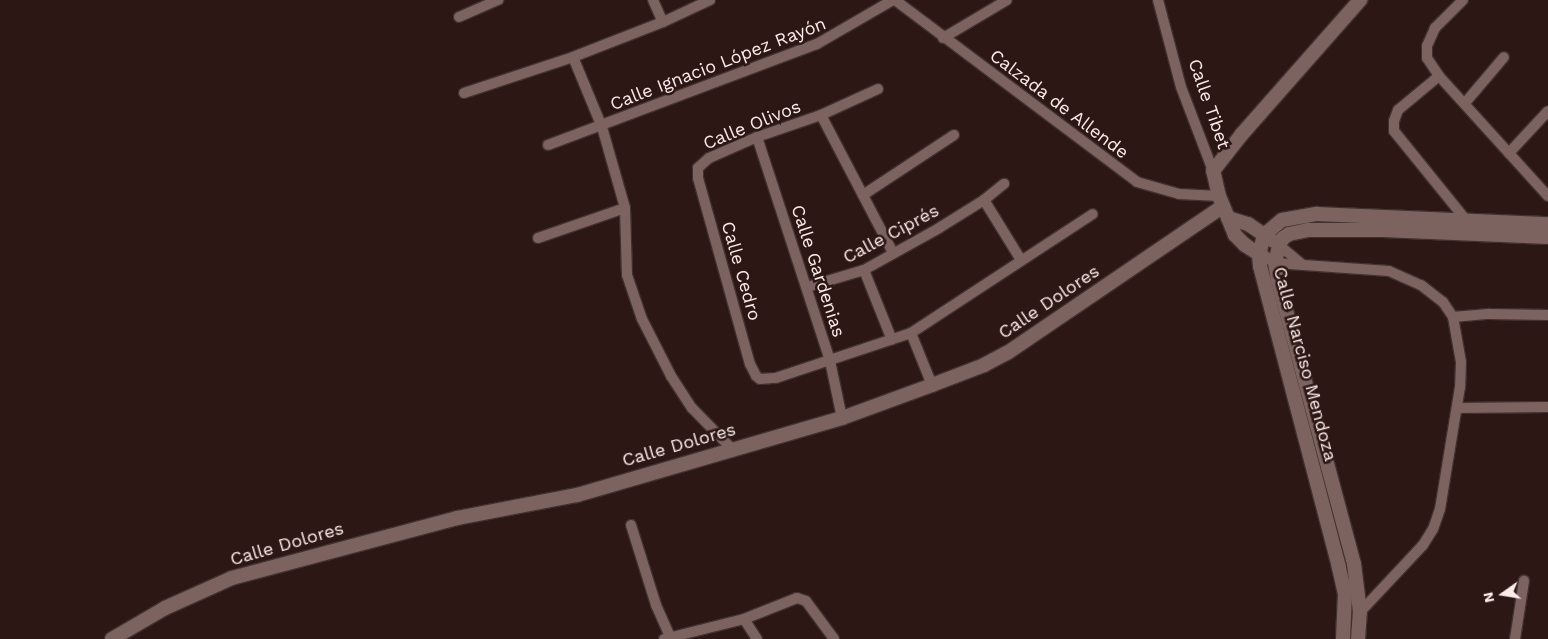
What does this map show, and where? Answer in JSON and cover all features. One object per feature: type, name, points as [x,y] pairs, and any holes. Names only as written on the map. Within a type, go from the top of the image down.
[{"type":"street","points":[[459,17],[498,0]]},
{"type":"street","points":[[654,0],[663,22]]},
{"type":"street","points":[[464,92],[573,57],[663,22],[710,0]]},
{"type":"street","name":"Calzada de Allende","points":[[894,0],[1137,182],[1223,207]]},
{"type":"street","name":"Calle Ignacio López Rayón","points":[[548,145],[602,127],[817,44],[894,0]]},
{"type":"street","points":[[943,38],[1007,0]]},
{"type":"street","name":"Calle Tibet","points":[[1158,0],[1181,87],[1213,172],[1223,207],[1239,240],[1258,254],[1275,263]]},
{"type":"street","points":[[1213,172],[1242,134],[1360,0]]},
{"type":"street","points":[[1463,0],[1445,16],[1428,40],[1427,58],[1439,76],[1548,196]]},
{"type":"street","points":[[573,57],[602,127],[625,208],[627,275],[642,319],[670,376],[692,408],[732,449]]},
{"type":"street","points":[[1465,103],[1504,57]]},
{"type":"street","points":[[1439,76],[1398,110],[1394,121],[1394,131],[1466,220]]},
{"type":"street","name":"Calle Olivos","points":[[698,168],[709,158],[757,137],[821,115],[878,89]]},
{"type":"street","points":[[1509,154],[1548,112]]},
{"type":"street","points":[[821,115],[893,253]]},
{"type":"street","points":[[863,195],[954,135]]},
{"type":"street","name":"Calle Gardenias","points":[[757,137],[830,361],[842,418]]},
{"type":"street","name":"Calle Cedro","points":[[698,168],[698,178],[750,364],[756,376],[760,379],[776,378],[830,361]]},
{"type":"street","name":"Calle Ciprés","points":[[807,287],[864,270],[916,242],[984,200],[1004,184]]},
{"type":"street","points":[[984,200],[1021,260]]},
{"type":"street","points":[[1223,207],[1279,245],[1302,264]]},
{"type":"street","name":"Calle Dolores","points":[[112,639],[165,608],[232,578],[457,518],[577,495],[842,418],[984,365],[1007,353],[1223,207]]},
{"type":"street","points":[[538,238],[625,208]]},
{"type":"street","points":[[830,361],[911,333],[1093,214]]},
{"type":"street","name":"Calle Narciso Mendoza","points":[[1343,639],[1345,594],[1340,567],[1262,276],[1258,254],[1264,235],[1282,220],[1307,214],[1385,223],[1548,237]]},
{"type":"street","name":"Calle Narciso Mendoza","points":[[1358,639],[1360,612],[1354,564],[1275,263],[1279,245],[1283,238],[1300,231],[1385,223],[1466,220],[1548,224]]},
{"type":"street","points":[[1275,263],[1374,268],[1402,275],[1421,285],[1443,302],[1453,317],[1461,362],[1458,408],[1440,509],[1433,529],[1423,545],[1360,612]]},
{"type":"street","points":[[864,270],[892,340]]},
{"type":"street","points":[[1453,317],[1488,314],[1548,315]]},
{"type":"street","points":[[911,333],[932,385]]},
{"type":"street","points":[[1458,408],[1548,407]]},
{"type":"street","points":[[631,525],[668,638],[744,618],[792,599],[802,598],[834,639]]},
{"type":"street","points":[[1515,639],[1524,581]]},
{"type":"street","points":[[744,618],[758,639]]}]
